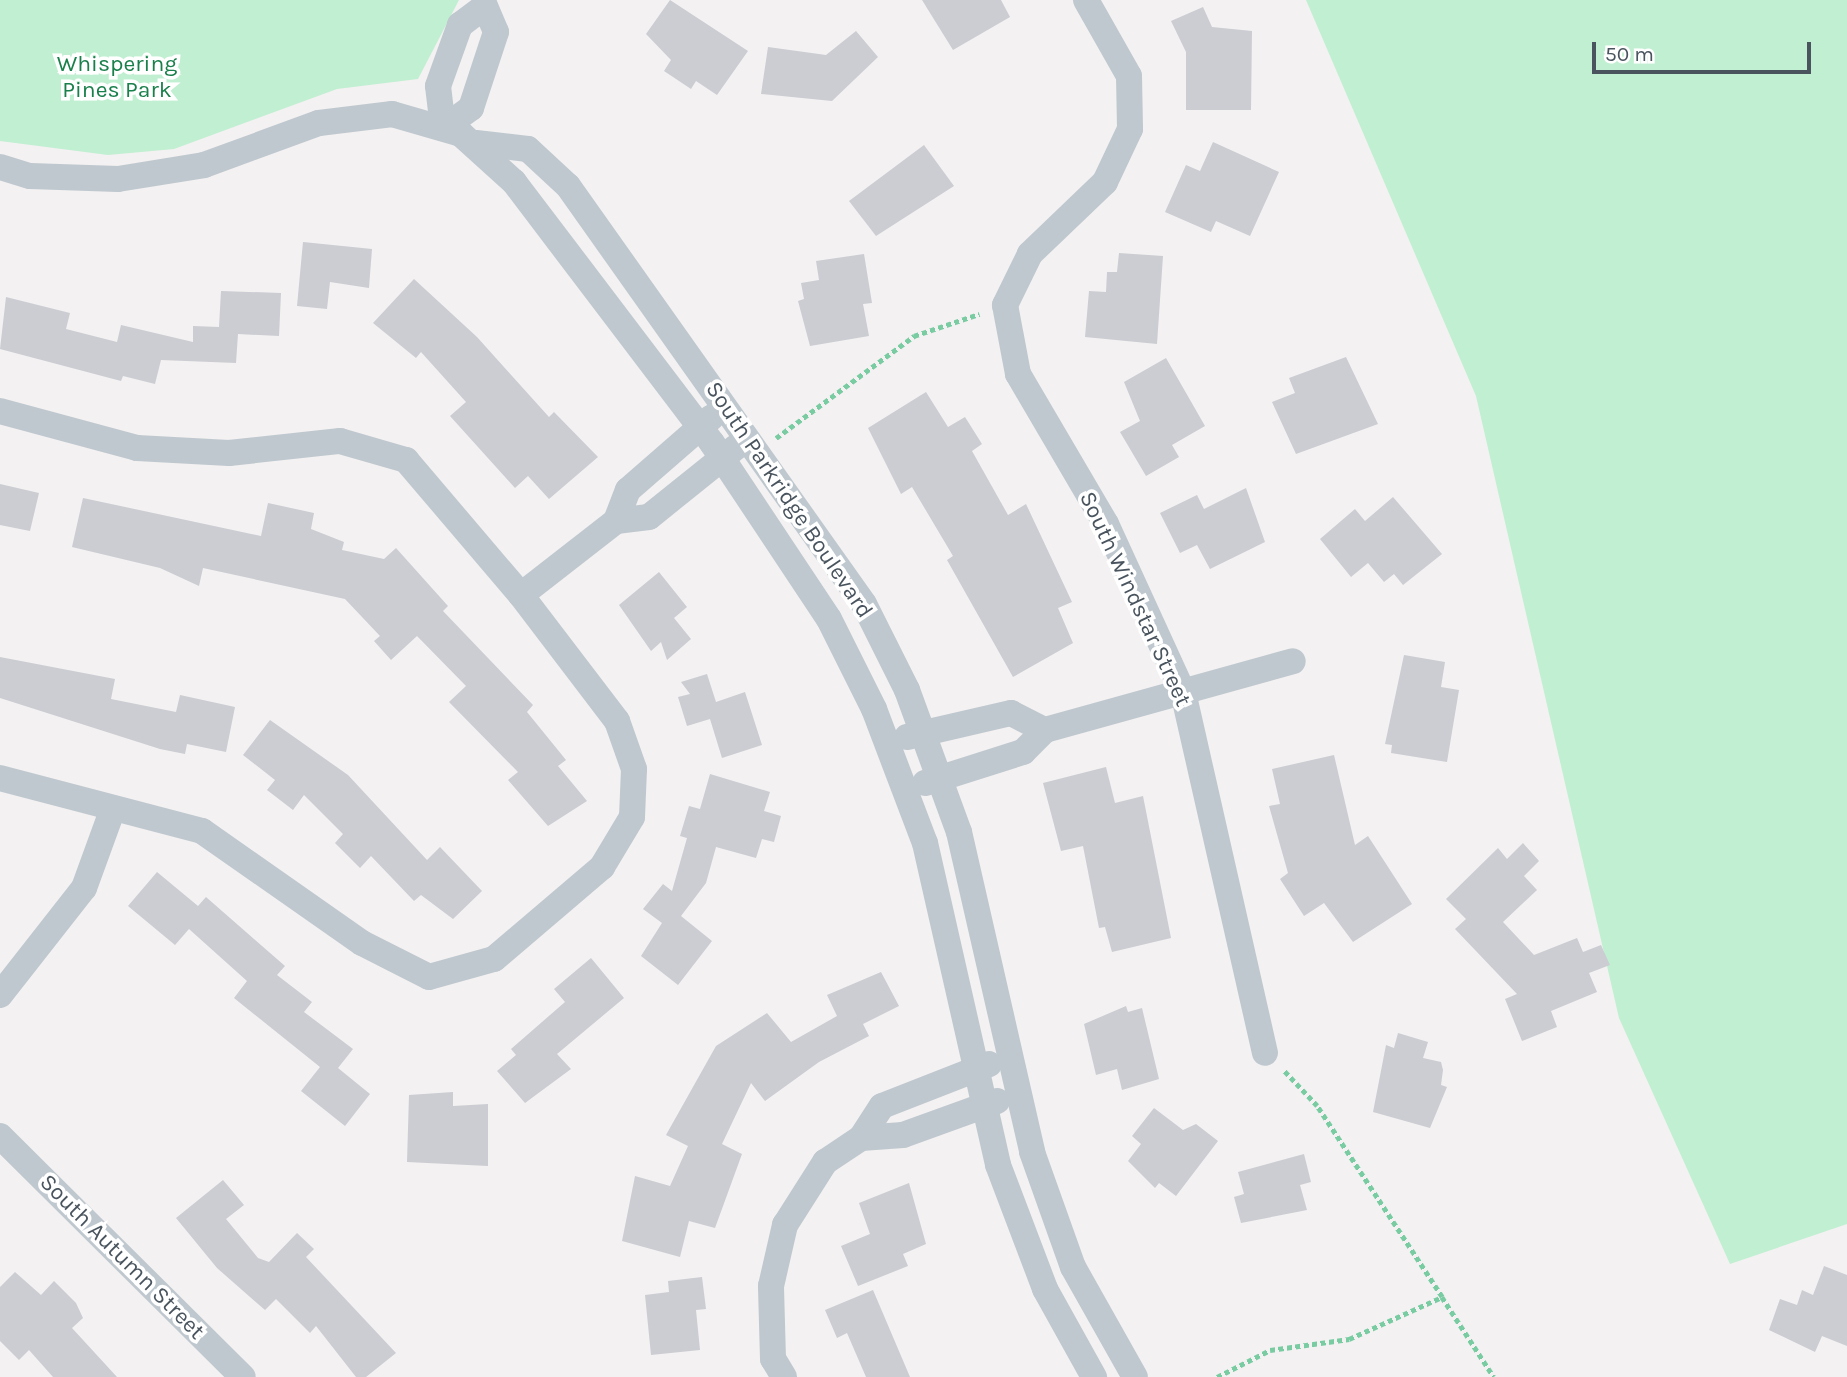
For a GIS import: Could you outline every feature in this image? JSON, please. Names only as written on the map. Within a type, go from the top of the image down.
[{"type":"street","points":[[1005,305],[1030,254],[1105,182],[1130,129],[1129,76],[1086,0]]},
{"type":"street","points":[[486,3],[496,32],[471,108],[443,128],[438,86],[460,24],[486,3]]},
{"type":"street","name":"South Parkridge Boulevard","points":[[0,167],[30,176],[118,179],[204,165],[319,123],[392,114],[443,128],[476,143],[528,149],[568,186],[727,405],[864,604],[923,733],[940,779],[980,915],[1017,1098],[1073,1267],[1135,1377]]},
{"type":"street","name":"South Parkridge Boulevard","points":[[476,143],[540,212],[722,458],[828,619],[888,741],[907,788],[942,909],[982,1104],[1045,1289],[1094,1377]]},
{"type":"street","name":"South Windstar Street","points":[[1005,305],[1018,374],[1106,524],[1183,692],[1265,1053]]},
{"type":"street","points":[[616,522],[628,490],[727,405]]},
{"type":"street","points":[[0,411],[137,448],[229,453],[340,441],[406,460],[521,596],[617,722],[634,769],[632,817],[602,867],[494,959],[429,977],[362,943],[202,831],[112,811],[0,778]]},
{"type":"street","points":[[521,596],[616,522],[649,517],[722,458],[754,444]]},
{"type":"street","points":[[907,788],[1023,752],[1045,730],[1293,662]]},
{"type":"street","points":[[888,741],[1011,713],[1045,730]]},
{"type":"street","points":[[0,995],[84,888],[112,811]]},
{"type":"street","points":[[784,1377],[773,1359],[771,1286],[785,1225],[825,1162],[861,1138],[882,1106],[973,1066],[1008,1063]]},
{"type":"street","points":[[861,1138],[903,1135],[982,1104],[1017,1098]]},
{"type":"street","name":"South Autumn Street","points":[[0,1136],[243,1377]]},
{"type":"path","points":[[754,444],[914,336],[1005,305]]},
{"type":"path","points":[[1265,1053],[1317,1105],[1494,1377]]},
{"type":"path","points":[[1217,1377],[1270,1350],[1349,1339],[1442,1297]]},
{"type":"green space","name":"Whispering Pines Park","points":[[0,0],[459,0],[418,79],[337,89],[174,149],[108,155],[0,141]]},
{"type":"green space","points":[[1306,0],[1847,0],[1847,1224],[1730,1264],[1619,1018],[1476,396]]},
{"type":"building","points":[[670,0],[748,51],[717,95],[696,81],[691,89],[664,71],[671,60],[646,34]]},
{"type":"building","points":[[922,0],[1001,0],[1010,17],[953,50]]},
{"type":"building","points":[[1203,7],[1212,27],[1252,31],[1251,110],[1186,110],[1186,52],[1171,21]]},
{"type":"building","points":[[856,31],[878,57],[832,101],[761,94],[768,47],[826,55]]},
{"type":"building","points":[[1213,142],[1279,172],[1250,236],[1216,221],[1211,232],[1165,212],[1186,165],[1200,171]]},
{"type":"building","points":[[924,145],[954,186],[876,236],[849,201]]},
{"type":"building","points":[[303,242],[372,249],[369,288],[330,282],[327,309],[297,306]]},
{"type":"building","points":[[1119,253],[1163,256],[1157,344],[1085,337],[1089,291],[1106,292],[1107,272],[1117,272]]},
{"type":"building","points":[[864,254],[872,303],[863,304],[869,336],[810,346],[798,301],[804,299],[801,283],[819,280],[816,261]]},
{"type":"building","points":[[414,279],[477,337],[549,417],[554,412],[598,457],[549,499],[528,476],[515,488],[450,416],[466,402],[421,352],[416,358],[373,323]]},
{"type":"building","points":[[221,291],[281,293],[279,336],[238,334],[236,363],[161,360],[155,384],[123,376],[121,381],[0,349],[6,297],[70,313],[66,329],[117,342],[121,325],[193,342],[193,326],[219,327]]},
{"type":"building","points":[[1346,357],[1378,424],[1296,454],[1272,402],[1295,393],[1289,378]]},
{"type":"building","points":[[1166,358],[1205,426],[1172,445],[1179,457],[1146,476],[1120,432],[1140,421],[1124,382]]},
{"type":"building","points":[[926,392],[948,427],[965,417],[982,444],[972,451],[1008,515],[1026,504],[1072,602],[1058,608],[1073,643],[1013,677],[947,560],[953,556],[912,487],[901,494],[868,428]]},
{"type":"building","points":[[0,484],[39,493],[30,531],[0,525]]},
{"type":"building","points":[[1246,488],[1265,542],[1210,569],[1197,545],[1180,553],[1160,513],[1197,495],[1204,509]]},
{"type":"building","points":[[1393,497],[1442,554],[1403,585],[1394,574],[1384,582],[1368,563],[1351,577],[1320,539],[1355,509],[1365,521]]},
{"type":"building","points":[[83,498],[261,536],[268,503],[314,513],[311,529],[344,542],[342,550],[384,559],[396,548],[448,606],[443,611],[533,705],[527,712],[566,760],[558,766],[587,801],[548,826],[508,780],[518,772],[449,702],[466,686],[417,636],[391,660],[374,641],[380,636],[345,599],[203,568],[199,586],[160,568],[72,547]]},
{"type":"building","points":[[659,572],[687,607],[674,618],[691,639],[667,660],[661,642],[651,651],[619,605]]},
{"type":"building","points":[[1404,655],[1445,662],[1441,687],[1459,690],[1447,762],[1391,753],[1392,745],[1385,744]]},
{"type":"building","points":[[0,657],[115,679],[111,699],[176,712],[180,695],[235,707],[226,752],[187,744],[185,754],[160,749],[0,698]]},
{"type":"building","points":[[707,674],[716,702],[745,692],[762,745],[722,758],[710,719],[687,726],[678,697],[690,694],[681,682]]},
{"type":"building","points":[[270,720],[348,775],[427,860],[440,847],[482,891],[453,919],[421,895],[414,901],[371,856],[360,868],[335,843],[343,834],[304,795],[293,810],[267,790],[275,780],[243,755]]},
{"type":"building","points":[[1334,755],[1355,845],[1368,836],[1412,904],[1353,942],[1324,903],[1304,916],[1280,879],[1288,873],[1269,806],[1280,804],[1272,769]]},
{"type":"building","points":[[1106,767],[1115,803],[1143,796],[1171,938],[1112,952],[1105,927],[1099,928],[1083,846],[1061,851],[1043,783]]},
{"type":"building","points":[[710,774],[770,792],[764,811],[781,816],[774,842],[762,839],[756,858],[716,847],[706,883],[681,916],[712,941],[678,985],[641,956],[662,923],[643,909],[663,884],[672,891],[687,838],[680,836],[689,806],[700,809]]},
{"type":"building","points":[[1523,843],[1539,861],[1524,876],[1537,890],[1503,922],[1534,955],[1577,938],[1583,952],[1601,945],[1610,965],[1589,973],[1597,992],[1551,1011],[1557,1027],[1522,1041],[1505,999],[1517,994],[1455,929],[1466,919],[1446,899],[1498,848],[1507,859]]},
{"type":"building","points":[[157,872],[198,906],[206,897],[285,966],[277,975],[312,1002],[304,1012],[353,1049],[338,1068],[370,1094],[345,1126],[301,1091],[320,1067],[234,998],[247,981],[189,929],[175,945],[128,906]]},
{"type":"building","points":[[591,958],[624,998],[557,1054],[571,1069],[525,1103],[497,1071],[516,1055],[511,1049],[565,1002],[554,989]]},
{"type":"building","points":[[881,972],[899,1006],[863,1024],[869,1036],[819,1062],[765,1101],[751,1083],[722,1144],[742,1154],[715,1228],[689,1221],[680,1257],[622,1241],[635,1176],[670,1186],[688,1146],[666,1135],[716,1046],[767,1013],[791,1042],[837,1016],[827,995]]},
{"type":"building","points":[[1126,1006],[1128,1012],[1142,1008],[1159,1079],[1122,1090],[1117,1069],[1096,1075],[1084,1024]]},
{"type":"building","points":[[1398,1033],[1428,1042],[1423,1058],[1441,1062],[1441,1085],[1447,1087],[1430,1128],[1373,1112],[1386,1045],[1394,1048]]},
{"type":"building","points":[[453,1092],[453,1106],[488,1104],[488,1166],[407,1162],[409,1095]]},
{"type":"building","points":[[1154,1108],[1183,1130],[1196,1124],[1218,1141],[1176,1196],[1159,1183],[1155,1188],[1128,1161],[1141,1144],[1132,1136]]},
{"type":"building","points":[[1304,1154],[1311,1182],[1300,1185],[1307,1210],[1241,1223],[1234,1197],[1244,1194],[1238,1172]]},
{"type":"building","points":[[223,1180],[244,1205],[226,1219],[258,1258],[269,1262],[297,1233],[314,1249],[306,1257],[396,1353],[366,1377],[356,1377],[316,1326],[310,1333],[276,1299],[265,1310],[217,1268],[176,1218]]},
{"type":"building","points":[[909,1183],[926,1244],[903,1254],[908,1266],[858,1286],[841,1246],[870,1234],[859,1203]]},
{"type":"building","points":[[1824,1266],[1847,1275],[1847,1346],[1822,1336],[1815,1352],[1769,1330],[1780,1299],[1797,1305],[1802,1290],[1813,1295]]},
{"type":"building","points":[[15,1272],[41,1295],[54,1281],[76,1303],[83,1318],[72,1328],[117,1377],[53,1377],[29,1350],[19,1360],[0,1341],[0,1287]]},
{"type":"building","points":[[702,1277],[706,1309],[696,1310],[700,1350],[651,1355],[645,1295],[669,1292],[668,1281]]},
{"type":"building","points":[[873,1290],[910,1377],[866,1377],[847,1333],[837,1338],[825,1310]]}]
